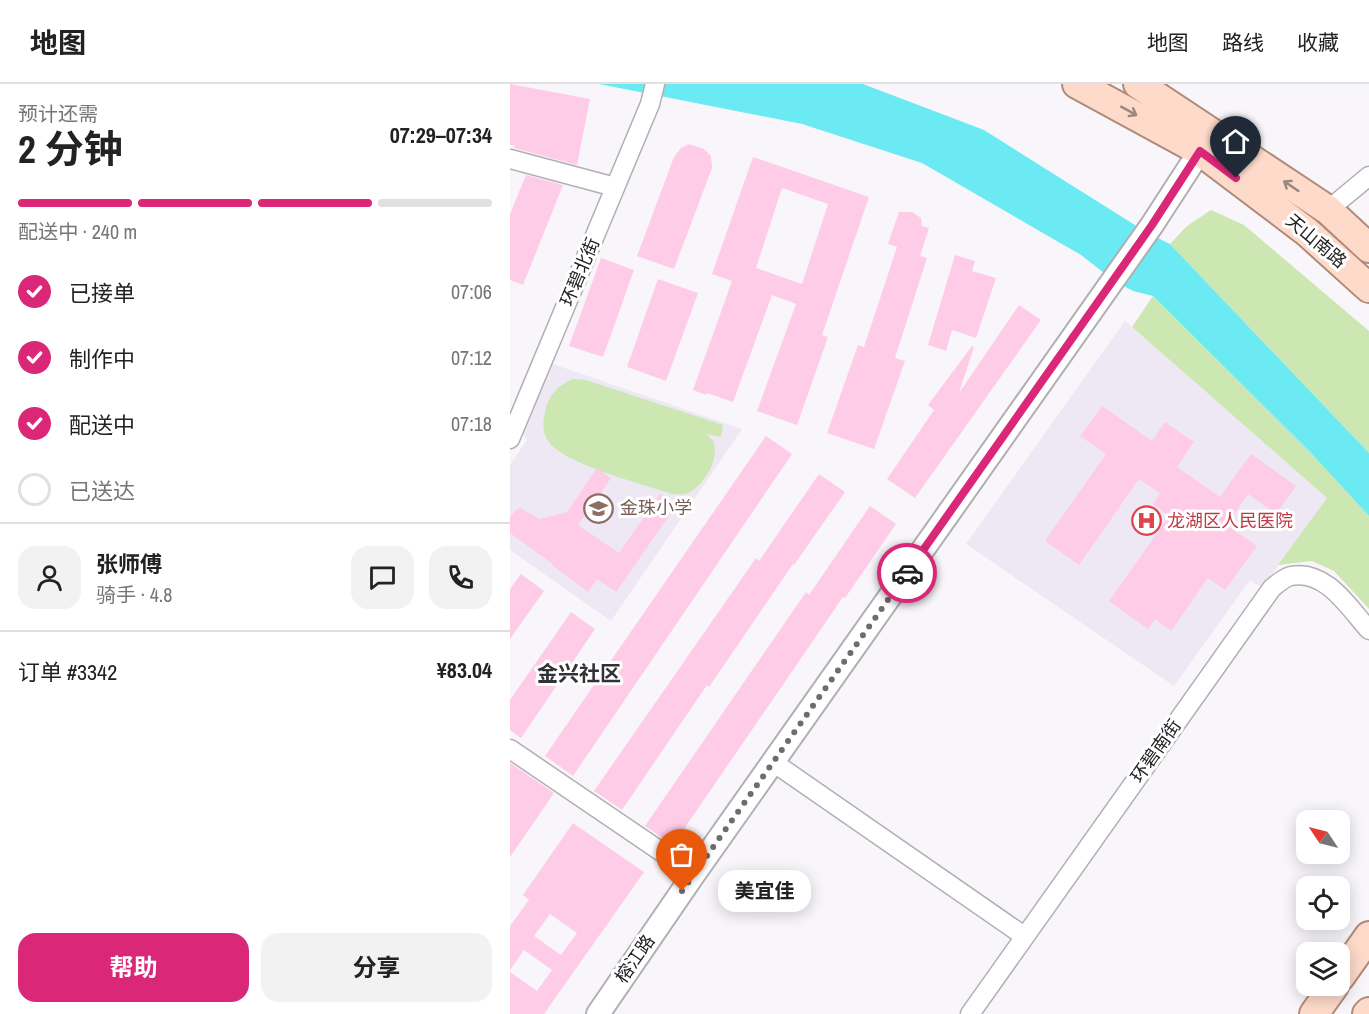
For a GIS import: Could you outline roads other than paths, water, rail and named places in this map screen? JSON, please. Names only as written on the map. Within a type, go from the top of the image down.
[{"type":"main road","name":"天山南路","points":[[1077,84],[1200,151],[1307,232],[1369,288]]},
{"type":"main road","name":"天山南路","points":[[1138,84],[1328,210],[1369,248]]},
{"type":"main road","points":[[1350,963],[1369,936]]},
{"type":"main road","points":[[1314,1014],[1327,996]]},
{"type":"street","name":"环碧北街","points":[[510,439],[650,104],[655,84]]},
{"type":"street","name":"榕江路","points":[[598,1014],[772,762],[1152,225],[1200,151]]},
{"type":"street","points":[[510,159],[615,187]]},
{"type":"street","points":[[1328,210],[1369,176]]},
{"type":"street","name":"环碧南街","points":[[970,1014],[1272,588],[1290,576],[1310,575],[1328,584],[1369,630]]},
{"type":"street","points":[[510,749],[694,874]]},
{"type":"street","points":[[772,762],[1024,936]]},
{"type":"water","points":[[599,84],[863,84],[984,130],[1146,232],[1170,244],[1369,453],[1369,516],[1311,453],[1153,296],[1133,291],[1113,280],[1081,255],[922,163],[802,124]]},
{"type":"place","name":"金珠小学","points":[[599,508]]},
{"type":"place","name":"龙湖区人民医院","points":[[1146,521]]},
{"type":"place","name":"美宜佳","points":[[682,891]]},
{"type":"district","name":"金兴社区","points":[[579,674]]}]
